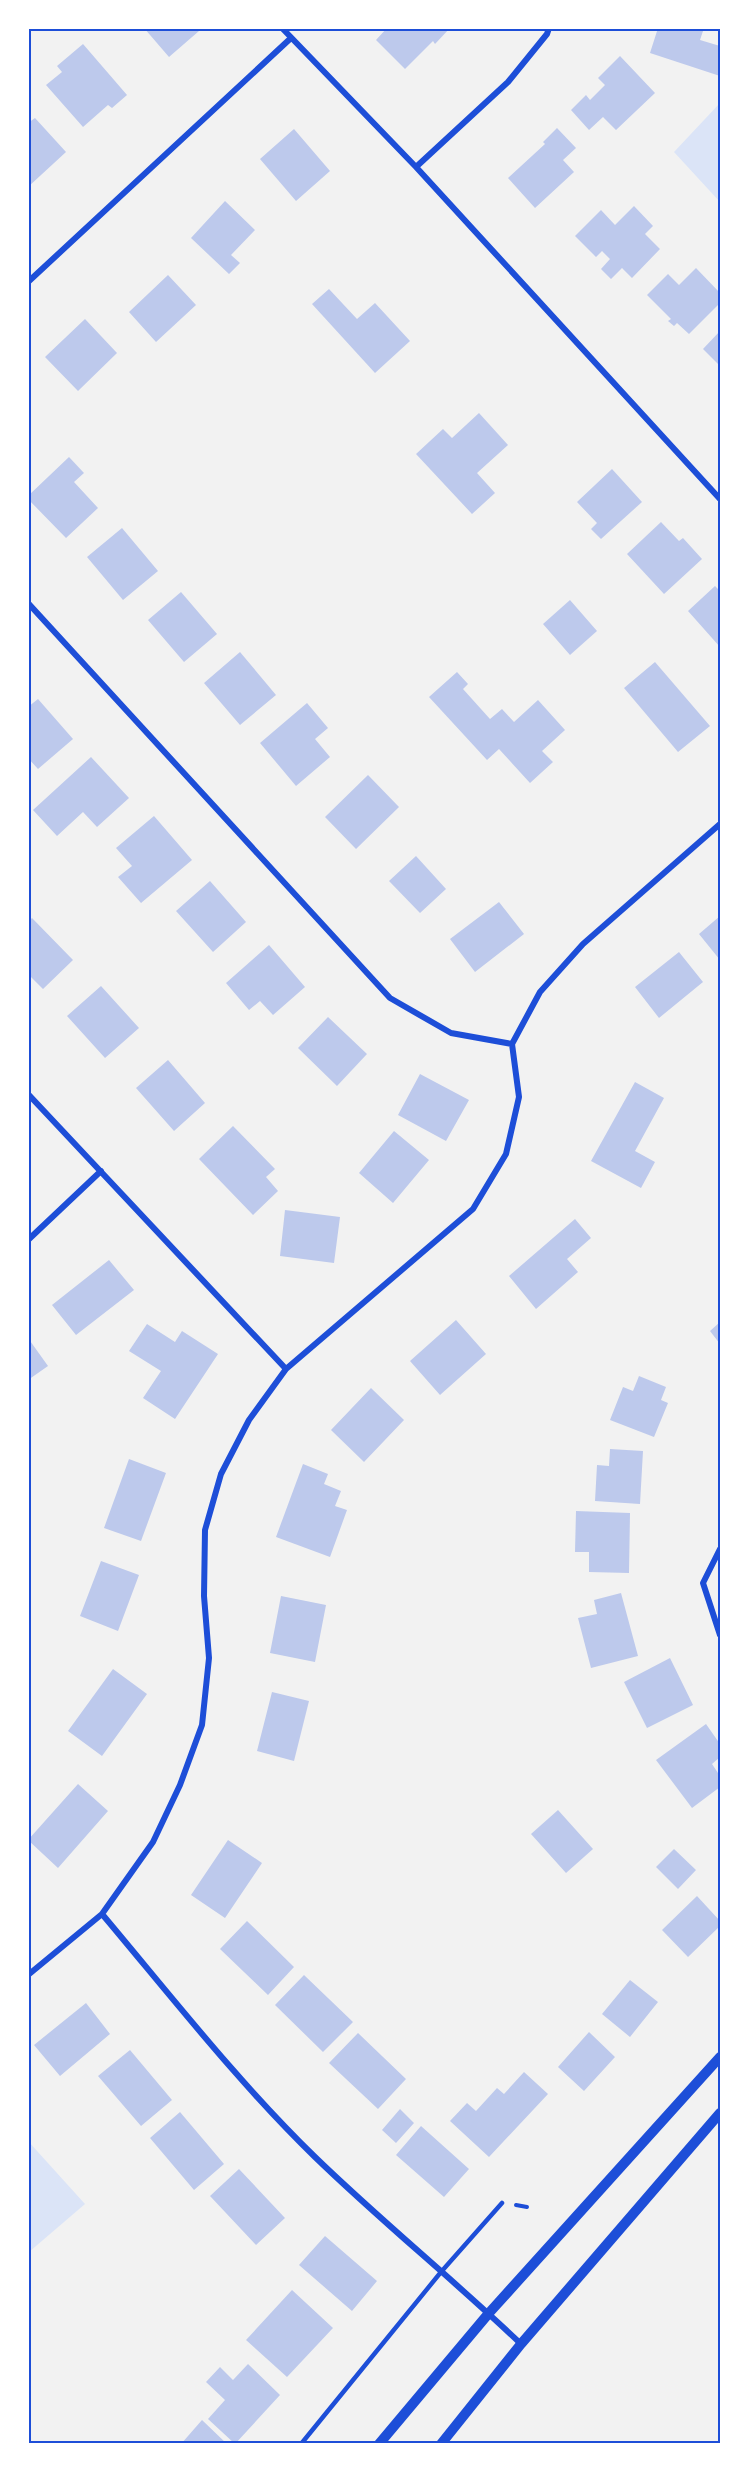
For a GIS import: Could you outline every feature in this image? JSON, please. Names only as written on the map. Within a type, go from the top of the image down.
[{"type":"street","points":[[282,28],[416,167],[720,499]]},
{"type":"street","points":[[416,167],[508,82],[547,34],[549,28]]},
{"type":"street","points":[[28,282],[291,38]]},
{"type":"street","points":[[28,603],[390,998],[452,1033],[512,1044]]},
{"type":"street","points":[[28,1975],[102,1914],[153,1842],[180,1785],[202,1725],[209,1658],[204,1596],[205,1530],[221,1474],[249,1420],[286,1369],[473,1209],[506,1154],[519,1097],[512,1044],[540,992],[583,944],[720,824]]},
{"type":"street","points":[[28,1094],[286,1369]]},
{"type":"street","points":[[28,1240],[101,1170]]},
{"type":"street","points":[[720,1549],[703,1583],[720,1635]]},
{"type":"street","points":[[102,1914],[263,2103],[314,2156],[521,2344]]},
{"type":"street","points":[[379,2444],[489,2313],[720,2057]]},
{"type":"street","points":[[441,2444],[521,2344],[720,2113]]},
{"type":"lane","points":[[301,2444],[441,2272],[502,2203]]},
{"type":"shaded area","points":[[720,103],[720,202],[674,152]]},
{"type":"shaded area","points":[[28,2141],[85,2204],[29,2252],[28,2252]]},
{"type":"building","points":[[144,28],[197,28],[199,31],[169,57]]},
{"type":"building","points":[[387,28],[450,28],[435,44],[433,41],[405,69],[376,40]]},
{"type":"building","points":[[658,28],[704,28],[700,40],[720,46],[720,76],[650,53]]},
{"type":"building","points":[[83,44],[127,95],[112,108],[108,105],[83,127],[46,85],[62,72],[57,66]]},
{"type":"building","points":[[620,56],[655,93],[616,130],[603,117],[589,130],[571,110],[586,95],[590,100],[605,85],[598,78]]},
{"type":"building","points":[[35,118],[66,152],[28,187],[28,123]]},
{"type":"building","points":[[557,128],[576,148],[563,160],[574,172],[535,208],[508,178],[545,144],[543,142]]},
{"type":"building","points":[[294,129],[330,171],[296,201],[260,159]]},
{"type":"building","points":[[225,201],[255,230],[231,255],[240,263],[229,274],[191,238]]},
{"type":"building","points":[[634,206],[653,226],[645,234],[660,249],[632,278],[622,268],[611,279],[601,269],[610,259],[602,251],[596,257],[575,236],[601,210],[615,225]]},
{"type":"building","points":[[696,268],[720,293],[720,303],[689,334],[677,323],[674,326],[668,321],[671,319],[647,295],[668,274],[679,285]]},
{"type":"building","points":[[168,275],[196,305],[156,342],[129,312]]},
{"type":"building","points":[[329,289],[357,319],[375,303],[410,341],[375,373],[312,304]]},
{"type":"building","points":[[85,319],[117,353],[78,391],[45,357]]},
{"type":"building","points":[[720,331],[720,366],[703,349]]},
{"type":"building","points":[[479,413],[508,445],[477,473],[495,493],[472,514],[416,454],[443,429],[452,438]]},
{"type":"building","points":[[69,457],[84,473],[74,482],[98,508],[66,538],[28,499],[28,496]]},
{"type":"building","points":[[612,469],[642,502],[601,539],[591,529],[597,523],[577,502]]},
{"type":"building","points":[[661,522],[679,541],[683,538],[702,559],[664,594],[627,554]]},
{"type":"building","points":[[122,528],[158,571],[123,600],[87,557]]},
{"type":"building","points":[[715,586],[720,591],[720,647],[688,611]]},
{"type":"building","points":[[181,592],[217,634],[184,662],[148,620]]},
{"type":"building","points":[[570,600],[597,631],[570,655],[543,624]]},
{"type":"building","points":[[240,652],[276,695],[240,725],[204,683]]},
{"type":"building","points":[[655,662],[710,726],[678,752],[624,688]]},
{"type":"building","points":[[457,672],[468,684],[463,689],[490,719],[502,709],[514,722],[538,700],[565,730],[542,751],[553,762],[530,783],[499,749],[487,760],[429,697]]},
{"type":"building","points":[[38,699],[73,739],[38,769],[28,758],[28,707]]},
{"type":"building","points":[[307,703],[328,728],[315,739],[330,757],[296,786],[260,743]]},
{"type":"building","points":[[91,757],[129,798],[97,827],[83,812],[57,836],[33,810]]},
{"type":"building","points":[[368,775],[399,807],[356,849],[325,817]]},
{"type":"building","points":[[154,816],[192,860],[141,903],[118,877],[132,866],[116,848]]},
{"type":"building","points":[[416,856],[446,889],[420,913],[389,881]]},
{"type":"building","points":[[210,881],[246,922],[213,952],[176,911]]},
{"type":"building","points":[[499,902],[524,934],[475,972],[450,939]]},
{"type":"building","points":[[720,916],[720,960],[699,934]]},
{"type":"building","points":[[32,918],[73,960],[43,989],[28,974],[28,922]]},
{"type":"building","points":[[269,945],[305,987],[273,1015],[260,1001],[249,1010],[226,983]]},
{"type":"building","points":[[679,952],[703,982],[659,1018],[635,987]]},
{"type":"building","points":[[101,986],[139,1028],[105,1058],[67,1016]]},
{"type":"building","points":[[328,1017],[367,1054],[337,1086],[298,1048]]},
{"type":"building","points":[[168,1060],[205,1103],[174,1131],[136,1088]]},
{"type":"building","points":[[420,1074],[469,1100],[446,1141],[398,1115]]},
{"type":"building","points":[[635,1082],[664,1098],[635,1151],[655,1162],[641,1188],[591,1161]]},
{"type":"building","points":[[233,1126],[275,1169],[266,1177],[278,1191],[253,1215],[199,1159]]},
{"type":"building","points":[[394,1131],[429,1160],[393,1203],[359,1173]]},
{"type":"building","points":[[285,1210],[340,1217],[334,1263],[280,1256]]},
{"type":"building","points":[[575,1219],[591,1238],[567,1259],[578,1272],[536,1309],[509,1276]]},
{"type":"building","points":[[109,1260],[134,1290],[76,1335],[52,1305]]},
{"type":"building","points":[[456,1320],[486,1354],[440,1395],[410,1361]]},
{"type":"building","points":[[720,1322],[720,1344],[710,1331]]},
{"type":"building","points":[[147,1324],[175,1342],[182,1331],[218,1354],[175,1419],[143,1398],[161,1371],[129,1351]]},
{"type":"building","points":[[28,1338],[48,1366],[28,1380]]},
{"type":"building","points":[[639,1376],[666,1387],[661,1400],[668,1403],[654,1437],[610,1420],[623,1387],[633,1391]]},
{"type":"building","points":[[371,1388],[404,1420],[364,1462],[331,1430]]},
{"type":"building","points":[[610,1449],[643,1451],[640,1504],[595,1501],[597,1465],[609,1466]]},
{"type":"building","points":[[129,1459],[166,1473],[141,1541],[104,1528]]},
{"type":"building","points":[[303,1464],[328,1474],[324,1484],[341,1491],[335,1506],[347,1510],[330,1557],[276,1537]]},
{"type":"building","points":[[576,1511],[630,1513],[629,1573],[589,1572],[589,1552],[575,1552]]},
{"type":"building","points":[[101,1561],[139,1575],[118,1631],[80,1616]]},
{"type":"building","points":[[621,1593],[638,1656],[591,1668],[578,1618],[597,1614],[594,1600]]},
{"type":"building","points":[[281,1596],[326,1605],[315,1662],[270,1653]]},
{"type":"building","points":[[670,1658],[693,1705],[647,1728],[624,1682]]},
{"type":"building","points":[[113,1669],[147,1694],[102,1756],[68,1731]]},
{"type":"building","points":[[272,1692],[309,1701],[294,1761],[257,1751]]},
{"type":"building","points":[[706,1724],[720,1744],[720,1757],[712,1764],[720,1776],[720,1787],[692,1808],[656,1760]]},
{"type":"building","points":[[78,1784],[108,1811],[58,1868],[28,1840]]},
{"type":"building","points":[[558,1810],[593,1849],[566,1873],[531,1834]]},
{"type":"building","points":[[228,1840],[262,1863],[225,1918],[191,1895]]},
{"type":"building","points":[[674,1849],[696,1870],[678,1889],[656,1867]]},
{"type":"building","points":[[697,1896],[720,1921],[720,1926],[688,1957],[662,1930]]},
{"type":"building","points":[[247,1921],[294,1967],[268,1995],[220,1949]]},
{"type":"building","points":[[304,1975],[353,2022],[323,2052],[275,2005]]},
{"type":"building","points":[[630,1980],[658,2002],[630,2037],[602,2014]]},
{"type":"building","points":[[86,2003],[110,2034],[60,2076],[34,2045]]},
{"type":"building","points":[[589,2032],[615,2057],[584,2091],[558,2067]]},
{"type":"building","points":[[358,2033],[406,2079],[378,2109],[329,2063]]},
{"type":"building","points":[[130,2050],[172,2100],[141,2126],[98,2076]]},
{"type":"building","points":[[524,2072],[548,2094],[489,2157],[450,2121],[467,2103],[476,2111],[497,2088],[504,2094]]},
{"type":"building","points":[[400,2109],[414,2123],[396,2143],[382,2130]]},
{"type":"building","points":[[180,2112],[224,2164],[194,2190],[150,2138]]},
{"type":"building","points":[[421,2126],[469,2169],[444,2197],[396,2155]]},
{"type":"building","points":[[239,2169],[285,2218],[256,2245],[210,2196]]},
{"type":"building","points":[[325,2236],[377,2281],[352,2311],[299,2265]]},
{"type":"building","points":[[292,2290],[333,2328],[287,2377],[246,2340]]},
{"type":"building","points":[[248,2364],[280,2395],[235,2444],[208,2419],[225,2400],[206,2382],[220,2367],[233,2380]]},
{"type":"building","points":[[202,2420],[227,2444],[181,2444]]}]
